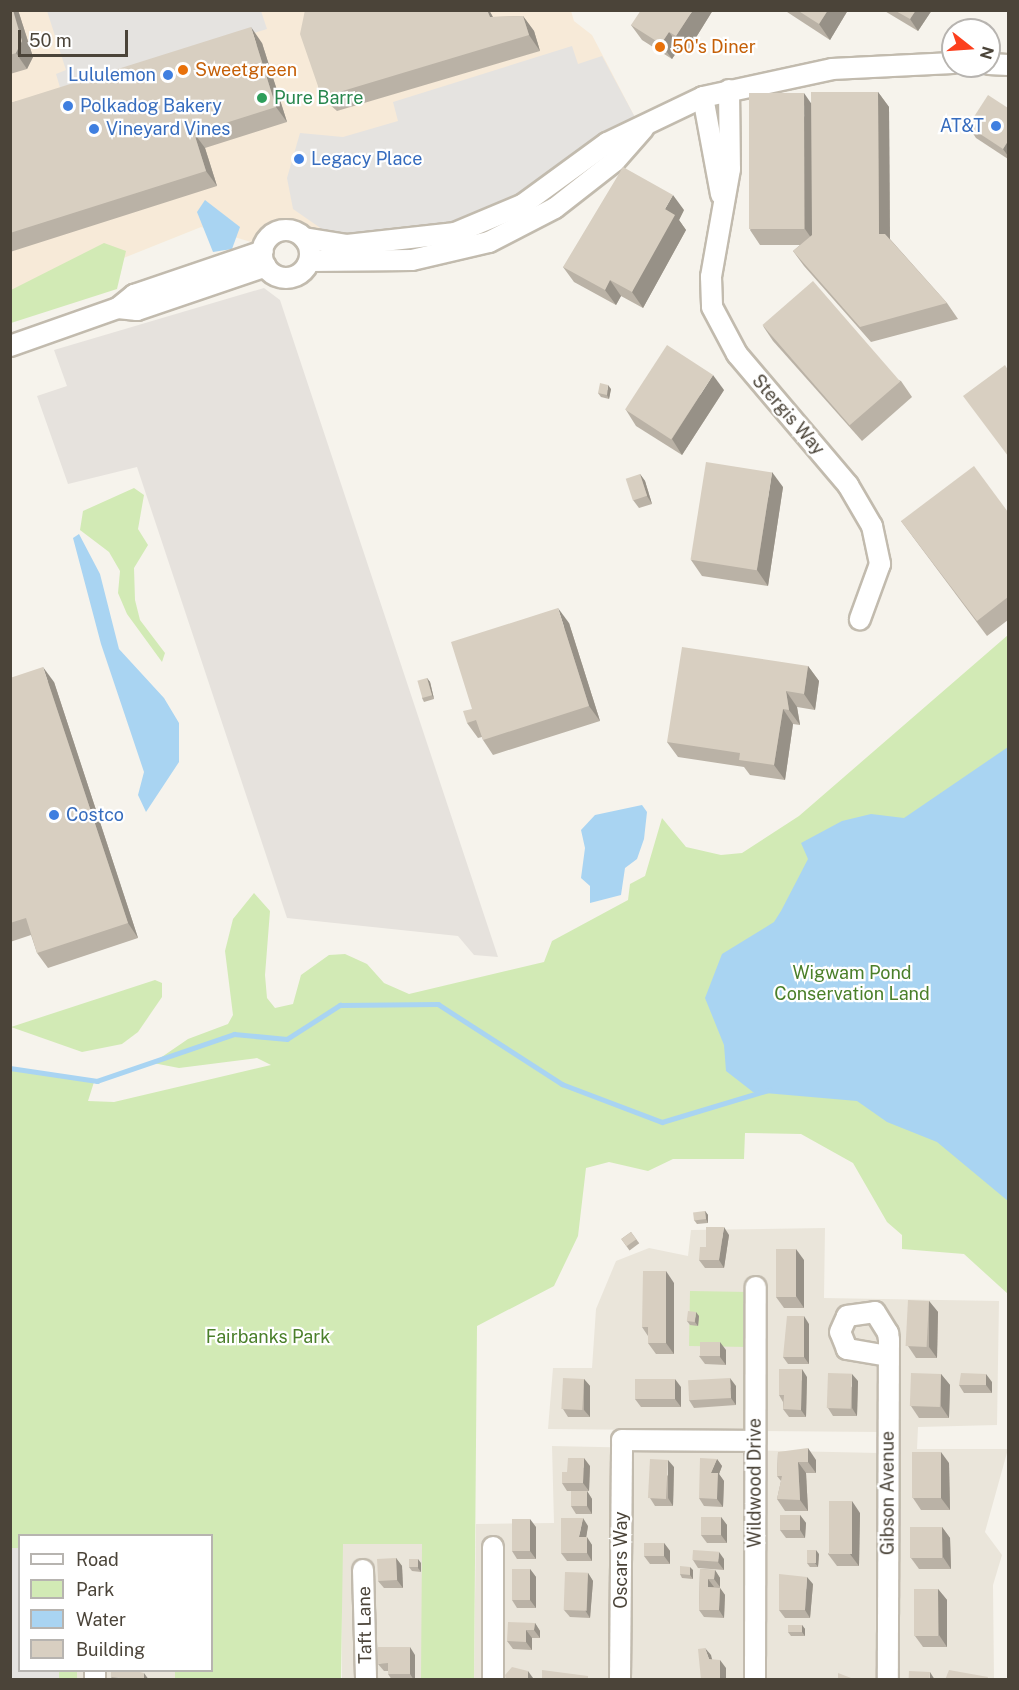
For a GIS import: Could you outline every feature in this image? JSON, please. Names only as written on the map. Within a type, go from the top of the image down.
[{"type":"street","points":[[10,346],[118,308],[134,295],[264,259],[277,232],[291,231],[304,238],[370,244],[455,232],[522,205],[607,143],[643,129],[703,97],[832,69],[941,64]]},
{"type":"street","name":"Stergis Way","points":[[729,90],[730,169],[711,277],[712,307],[737,354],[848,484],[872,526],[880,564],[860,620]]},
{"type":"street","name":"Stergis Way","points":[[703,97],[723,202]]},
{"type":"street","points":[[264,259],[277,276],[291,278],[310,261],[412,260],[489,242],[563,202],[615,161],[643,129]]},
{"type":"street","points":[[304,238],[310,261]]},
{"type":"street","name":"Wildwood Drive","points":[[755,1680],[756,1287]]},
{"type":"street","name":"Gibson Avenue","points":[[888,1356],[854,1353],[841,1340],[847,1316],[859,1310],[875,1312],[887,1327],[888,1356],[888,1680]]},
{"type":"street","name":"Oscars Way","points":[[620,1680],[622,1440],[754,1441]]},
{"type":"street","points":[[493,1547],[493,1680]]},
{"type":"street","name":"Taft Lane","points":[[363,1570],[366,1680]]},
{"type":"shaded area","name":"Legacy Place","points":[[11,11],[571,11],[574,21],[592,35],[638,123],[522,205],[299,234],[286,230],[264,246],[201,227],[11,303]]},
{"type":"shaded area","points":[[47,11],[261,11],[267,29],[62,94],[56,74],[66,70]]},
{"type":"shaded area","points":[[572,46],[578,64],[602,56],[638,123],[566,175],[455,233],[332,236],[293,209],[287,178],[300,133],[343,137],[398,121],[393,102]]},
{"type":"shaded area","points":[[264,288],[280,300],[498,957],[474,955],[458,936],[287,918],[137,467],[68,484],[37,396],[67,386],[54,350]]},
{"type":"shaded area","points":[[825,1228],[824,1298],[999,1301],[997,1425],[918,1427],[917,1449],[1008,1449],[985,1532],[1002,1555],[993,1585],[994,1679],[474,1680],[476,1524],[554,1523],[552,1446],[879,1453],[880,1432],[548,1429],[553,1368],[592,1368],[596,1309],[616,1261],[649,1248],[688,1256],[691,1230]]},
{"type":"shaded area","points":[[342,1544],[422,1544],[422,1680],[342,1680]]},
{"type":"shaded area","points":[[10,1548],[18,1548],[18,1672],[59,1672],[59,1679],[11,1679]]},
{"type":"shaded area","points":[[77,1672],[175,1672],[175,1679],[77,1679]]},
{"type":"green space","points":[[104,243],[126,251],[117,289],[11,323],[11,290]]},
{"type":"green space","points":[[134,488],[144,495],[138,529],[148,545],[134,568],[135,600],[140,620],[165,653],[162,662],[127,614],[118,593],[120,571],[109,552],[80,530],[83,511]]},
{"type":"green space","points":[[1008,635],[1008,1294],[964,1254],[902,1249],[902,1235],[887,1222],[853,1163],[801,1134],[745,1133],[744,1159],[673,1159],[648,1171],[609,1162],[586,1168],[578,1236],[554,1286],[477,1326],[474,1679],[421,1679],[422,1544],[343,1544],[341,1679],[175,1679],[175,1672],[213,1672],[213,1534],[18,1534],[18,1672],[77,1672],[77,1679],[11,1679],[10,1069],[85,1078],[94,1082],[88,1101],[114,1102],[271,1065],[257,1058],[179,1068],[153,1063],[188,1039],[228,1024],[233,1015],[225,951],[233,919],[254,893],[270,911],[265,975],[267,998],[275,1008],[293,1004],[301,975],[329,955],[345,954],[367,964],[384,983],[409,994],[544,962],[552,941],[628,900],[630,884],[645,876],[662,818],[686,847],[721,855],[742,853],[799,816]]},
{"type":"green space","points":[[155,980],[162,983],[162,997],[138,1032],[122,1044],[82,1052],[11,1027]]},
{"type":"green space","points":[[690,1291],[749,1292],[748,1347],[689,1346]]},
{"type":"water","points":[[205,200],[240,227],[232,249],[213,252],[197,212]]},
{"type":"water","points":[[79,534],[100,574],[119,649],[164,698],[179,723],[179,762],[146,812],[138,795],[144,772],[101,644],[73,538]]},
{"type":"water","points":[[1008,747],[1008,1201],[937,1142],[887,1122],[857,1101],[753,1092],[726,1071],[724,1045],[705,998],[722,954],[774,922],[781,911],[808,859],[801,843],[842,821],[871,814],[904,818]]},
{"type":"water","points":[[642,805],[647,812],[644,839],[637,859],[625,868],[621,895],[590,903],[590,886],[581,878],[585,848],[581,830],[595,815]]},
{"type":"building","points":[[10,10],[13,10],[22,41],[16,53],[10,55]]},
{"type":"building","points":[[305,10],[487,10],[490,17],[523,16],[529,35],[326,96],[319,89],[300,34]]},
{"type":"building","points":[[641,10],[693,10],[676,36],[669,32],[661,44],[631,25]]},
{"type":"building","points":[[797,10],[828,10],[819,24]]},
{"type":"building","points":[[894,10],[916,10],[910,19]]},
{"type":"building","points":[[251,27],[276,107],[194,133],[206,171],[10,233],[10,103]]},
{"type":"building","points":[[811,92],[878,92],[879,234],[885,234],[947,303],[860,327],[793,251],[812,235]]},
{"type":"building","points":[[749,93],[804,93],[804,229],[749,229]]},
{"type":"building","points":[[988,95],[1008,108],[1008,141],[1003,149],[968,126]]},
{"type":"building","points":[[623,167],[673,195],[665,209],[675,215],[632,292],[610,280],[605,290],[563,267]]},
{"type":"building","points":[[813,281],[900,381],[850,425],[762,325]]},
{"type":"building","points":[[667,345],[713,375],[671,440],[625,410]]},
{"type":"building","points":[[1005,365],[1008,370],[1008,456],[963,396]]},
{"type":"building","points":[[600,383],[608,385],[607,395],[598,393]]},
{"type":"building","points":[[706,462],[772,472],[757,570],[691,560]]},
{"type":"building","points":[[974,466],[1008,512],[1008,597],[977,621],[901,521]]},
{"type":"building","points":[[640,474],[647,496],[633,501],[626,479]]},
{"type":"building","points":[[558,608],[589,706],[483,740],[476,720],[467,723],[463,711],[472,709],[451,642]]},
{"type":"building","points":[[682,647],[808,666],[804,694],[786,691],[789,710],[783,709],[774,765],[739,760],[740,753],[667,742]]},
{"type":"building","name":"Costco","points":[[43,667],[128,923],[37,953],[26,918],[10,923],[10,678]]},
{"type":"building","points":[[427,678],[432,695],[422,698],[417,681]]},
{"type":"building","points":[[705,1211],[706,1219],[694,1220],[693,1212]]},
{"type":"building","points":[[706,1227],[724,1227],[719,1260],[699,1260],[700,1247],[706,1247]]},
{"type":"building","points":[[631,1232],[636,1239],[627,1246],[621,1239]]},
{"type":"building","points":[[776,1249],[796,1249],[796,1297],[776,1297]]},
{"type":"building","points":[[643,1271],[666,1271],[666,1343],[648,1343],[648,1327],[642,1327]]},
{"type":"building","points":[[908,1300],[929,1301],[927,1347],[906,1346]]},
{"type":"building","points":[[688,1311],[696,1312],[695,1322],[687,1321]]},
{"type":"building","points":[[787,1316],[804,1316],[804,1357],[783,1357]]},
{"type":"building","points":[[700,1342],[720,1342],[720,1356],[700,1356]]},
{"type":"building","points":[[779,1369],[802,1369],[801,1410],[783,1409],[784,1395],[779,1395]]},
{"type":"building","points":[[828,1373],[852,1374],[851,1409],[827,1408]]},
{"type":"building","points":[[911,1373],[941,1374],[940,1407],[910,1406]]},
{"type":"building","points":[[961,1373],[986,1374],[986,1385],[959,1385]]},
{"type":"building","points":[[563,1378],[584,1379],[582,1410],[561,1409]]},
{"type":"building","points":[[730,1378],[731,1398],[689,1400],[688,1380]]},
{"type":"building","points":[[635,1379],[675,1379],[675,1399],[635,1399]]},
{"type":"building","points":[[808,1448],[808,1462],[798,1462],[800,1500],[777,1499],[782,1476],[777,1476],[778,1452]]},
{"type":"building","points":[[912,1452],[941,1452],[941,1498],[912,1498]]},
{"type":"building","points":[[568,1458],[584,1458],[583,1483],[562,1483],[562,1472],[567,1472]]},
{"type":"building","points":[[700,1458],[717,1459],[711,1473],[718,1473],[717,1499],[699,1498]]},
{"type":"building","points":[[650,1459],[668,1460],[666,1499],[648,1498]]},
{"type":"building","points":[[571,1491],[587,1491],[587,1506],[571,1506]]},
{"type":"building","points":[[829,1501],[852,1501],[852,1554],[829,1554]]},
{"type":"building","points":[[780,1515],[800,1515],[800,1530],[780,1530]]},
{"type":"building","points":[[701,1517],[721,1517],[721,1535],[701,1535]]},
{"type":"building","points":[[561,1518],[583,1518],[579,1537],[587,1537],[587,1553],[561,1553]]},
{"type":"building","points":[[512,1519],[530,1519],[530,1551],[512,1551]]},
{"type":"building","points":[[910,1527],[942,1527],[942,1558],[910,1558]]},
{"type":"building","points":[[644,1543],[664,1543],[664,1556],[644,1556]]},
{"type":"building","points":[[693,1550],[719,1552],[718,1562],[692,1560]]},
{"type":"building","points":[[807,1550],[816,1550],[816,1563],[807,1563]]},
{"type":"building","points":[[396,1558],[397,1580],[378,1581],[377,1559]]},
{"type":"building","points":[[409,1559],[418,1559],[418,1567],[409,1567]]},
{"type":"building","points":[[680,1566],[690,1567],[690,1575],[680,1574]]},
{"type":"building","points":[[512,1569],[530,1569],[530,1600],[512,1600]]},
{"type":"building","points":[[700,1569],[715,1570],[714,1579],[708,1579],[708,1587],[720,1588],[719,1610],[699,1610]]},
{"type":"building","points":[[565,1572],[588,1573],[587,1611],[564,1610]]},
{"type":"building","points":[[779,1574],[807,1577],[805,1610],[779,1610]]},
{"type":"building","points":[[914,1589],[938,1589],[938,1636],[914,1636]]},
{"type":"building","points":[[508,1622],[535,1623],[534,1630],[526,1630],[526,1642],[507,1641]]},
{"type":"building","points":[[788,1625],[802,1625],[802,1632],[788,1632]]},
{"type":"building","points":[[378,1647],[410,1647],[410,1674],[388,1674],[388,1663],[378,1664]]},
{"type":"building","points":[[705,1648],[709,1659],[720,1660],[720,1680],[701,1680],[698,1649]]},
{"type":"building","points":[[512,1667],[528,1671],[528,1680],[506,1680],[505,1675]]},
{"type":"building","points":[[542,1670],[588,1676],[588,1680],[542,1680]]},
{"type":"building","points":[[949,1670],[988,1677],[987,1680],[945,1680]]},
{"type":"building","points":[[909,1671],[930,1672],[930,1680],[909,1680]]},
{"type":"building","points":[[111,1672],[144,1673],[144,1680],[119,1680],[119,1677],[111,1677]]},
{"type":"building","points":[[838,1673],[851,1680],[829,1680],[838,1679]]},
{"type":"waterway","points":[[10,1068],[97,1081],[234,1034],[287,1039],[340,1005],[438,1004],[562,1084],[662,1122],[769,1090]]},
{"type":"place","name":"50's Diner","points":[[660,47]]},
{"type":"place","name":"Sweetgreen","points":[[183,70]]},
{"type":"place","name":"Lululemon","points":[[168,75]]},
{"type":"place","name":"Pure Barre","points":[[262,98]]},
{"type":"place","name":"Polkadog Bakery","points":[[68,106]]},
{"type":"place","name":"AT&T","points":[[996,126]]},
{"type":"place","name":"Vineyard Vines","points":[[94,129]]},
{"type":"place","name":"Legacy Place","points":[[299,159]]},
{"type":"place","name":"Costco","points":[[54,815]]},
{"type":"park label","name":"Wigwam Pond Conservation Land","points":[[852,984]]},
{"type":"park label","name":"Fairbanks Park","points":[[268,1337]]}]
